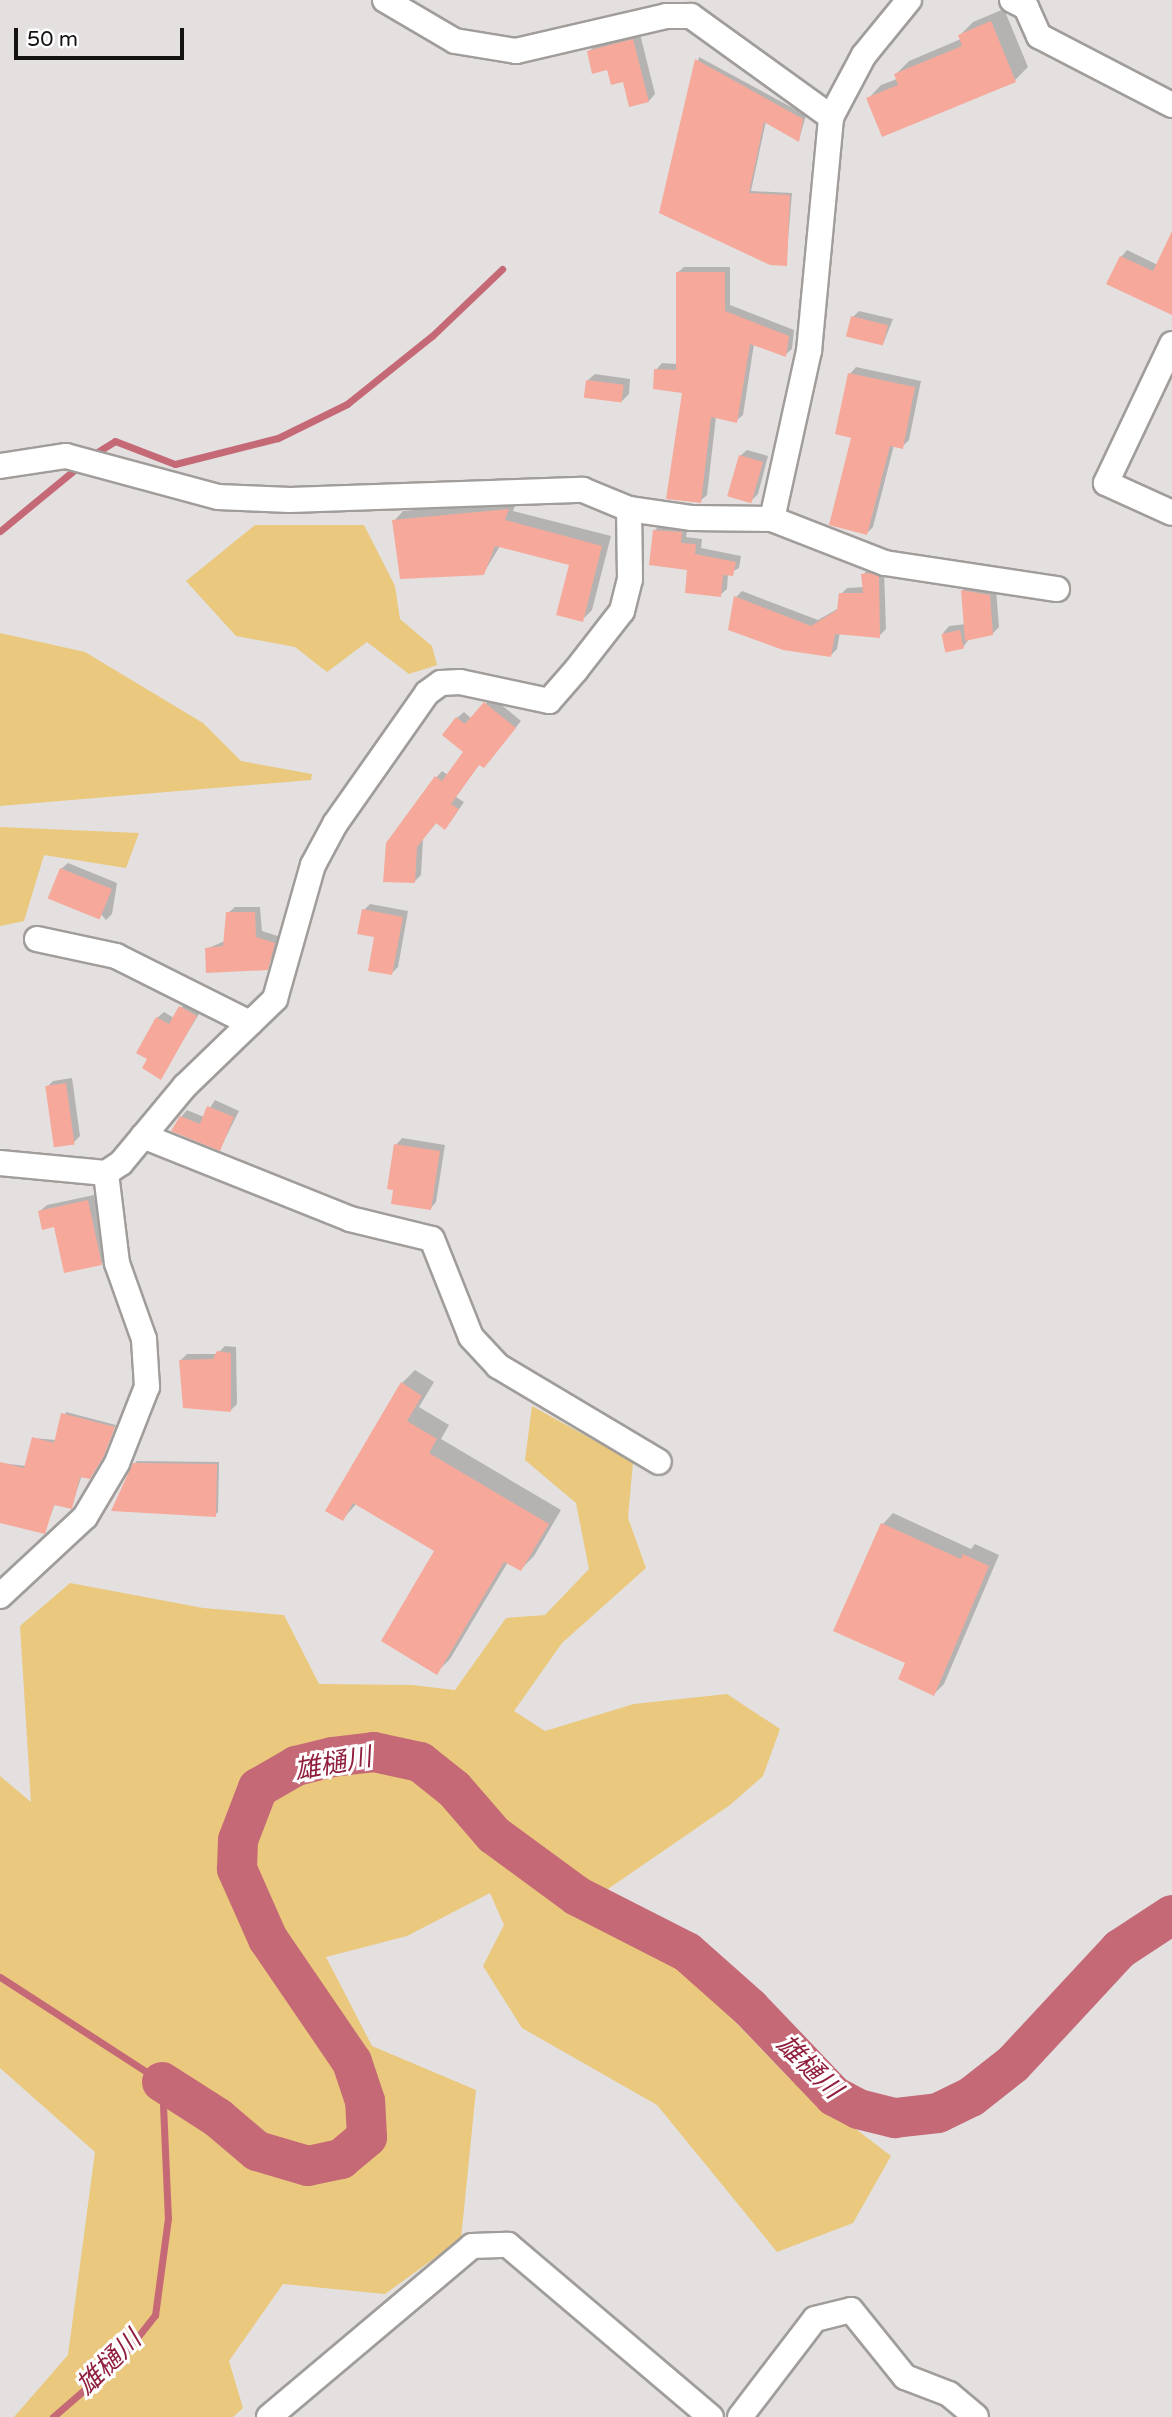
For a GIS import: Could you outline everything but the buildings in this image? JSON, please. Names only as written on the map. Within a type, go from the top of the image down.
[{"type":"street","points":[[385,0],[455,41],[516,51],[666,16],[691,16],[831,117]]},
{"type":"street","points":[[772,519],[809,351],[831,117],[864,55],[909,0]]},
{"type":"street","points":[[1012,0],[1026,8],[1039,36],[1172,105]]},
{"type":"street","points":[[1172,344],[1106,483],[1172,513]]},
{"type":"street","points":[[0,466],[65,456],[218,497],[348,501],[583,490],[629,509],[692,517],[772,519],[885,563],[1057,589]]},
{"type":"street","points":[[106,1173],[143,1136],[185,1086],[275,999],[313,865],[335,824],[427,693],[441,683],[460,682],[549,701],[622,611],[630,579],[629,509]]},
{"type":"street","points":[[37,939],[116,956],[250,1023]]},
{"type":"street","points":[[143,1136],[350,1219],[432,1239],[471,1337],[498,1366],[659,1462]]},
{"type":"street","points":[[0,1163],[106,1173]]},
{"type":"street","points":[[0,1596],[85,1517],[117,1462],[147,1387],[144,1339],[117,1262],[106,1173]]},
{"type":"street","points":[[269,2417],[472,2246],[508,2245],[711,2417]]},
{"type":"street","points":[[740,2417],[815,2319],[851,2311],[905,2377],[949,2394],[976,2417]]},
{"type":"shaded area","points":[[255,525],[364,525],[395,586],[400,619],[432,646],[437,665],[409,674],[367,642],[327,672],[295,647],[236,636],[186,581]]},
{"type":"shaded area","points":[[0,633],[85,652],[203,723],[241,761],[312,774],[311,780],[0,806]]},
{"type":"shaded area","points":[[0,827],[139,833],[126,868],[44,855],[24,921],[0,926]]},
{"type":"shaded area","points":[[532,1406],[633,1462],[628,1518],[646,1568],[562,1643],[514,1711],[545,1731],[634,1704],[727,1694],[780,1729],[763,1776],[730,1805],[608,1889],[789,2078],[891,2156],[853,2223],[777,2252],[657,2105],[522,2028],[483,1966],[504,1925],[490,1893],[407,1936],[326,1957],[372,2046],[476,2090],[461,2239],[385,2294],[283,2284],[229,2361],[243,2408],[233,2417],[14,2417],[68,2355],[95,2152],[0,2068],[0,1776],[31,1802],[20,1626],[70,1583],[203,1608],[284,1615],[319,1684],[412,1685],[455,1690],[506,1618],[545,1615],[589,1569],[576,1503],[525,1460]]},
{"type":"waterway","points":[[91,456],[115,441],[175,464],[278,438],[347,404],[432,336],[502,269]]},
{"type":"waterway","points":[[0,531],[79,466]]},
{"type":"waterway","name":"雄樋川","points":[[162,2082],[218,2118],[257,2151],[308,2166],[341,2159],[367,2137],[365,2101],[352,2062],[268,1939],[237,1869],[238,1840],[258,1788],[296,1766],[332,1757],[374,1752],[420,1762],[454,1789],[494,1835],[577,1896],[687,1952],[750,2008],[834,2096],[858,2109],[895,2118],[938,2113],[971,2097],[1013,2064],[1120,1949],[1172,1915]]},
{"type":"waterway","name":"雄樋川","points":[[0,1977],[162,2082],[168,2218],[155,2315],[121,2358],[53,2417]]}]
